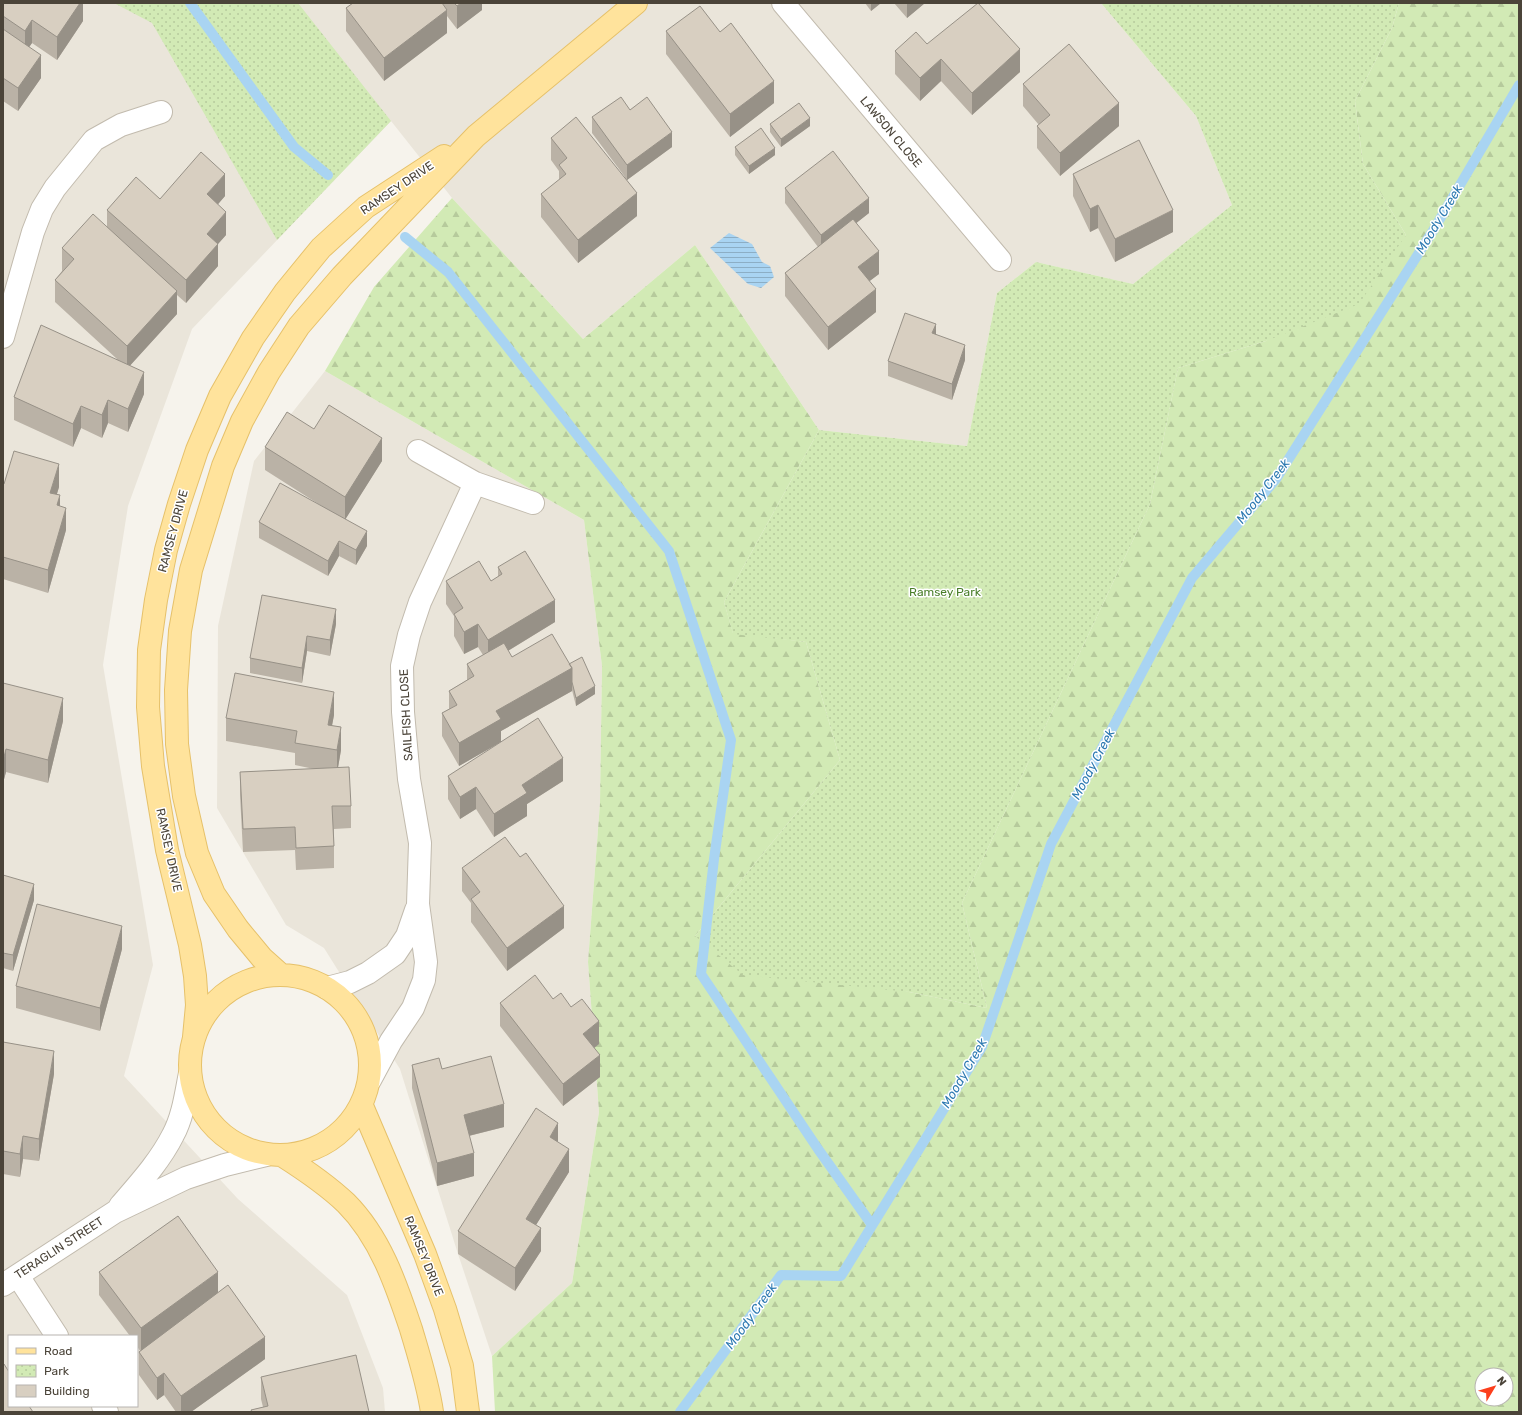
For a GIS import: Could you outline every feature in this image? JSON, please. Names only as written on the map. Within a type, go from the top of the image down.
[{"type":"main road","name":"RAMSEY DRIVE","points":[[281,975],[262,958],[238,930],[214,894],[197,854],[184,796],[177,744],[176,690],[180,631],[191,570],[223,466],[242,422],[269,372],[299,326],[342,276],[476,136],[636,3]]},
{"type":"main road","name":"RAMSEY DRIVE","points":[[194,1037],[197,1005],[195,976],[190,945],[167,850],[153,766],[148,707],[150,650],[156,600],[166,550],[179,504],[197,450],[220,396],[254,338],[285,292],[321,248],[366,207],[476,136]]},
{"type":"main road","points":[[274,1155],[307,1152],[329,1142],[348,1126],[362,1106],[370,1080],[370,1053],[363,1027],[348,1005],[327,988],[305,978],[281,975],[253,979],[227,991],[207,1012],[194,1037],[190,1055],[190,1073],[196,1097],[207,1118],[223,1135],[243,1148],[274,1155],[321,1182],[346,1204],[364,1224],[389,1269],[407,1318],[419,1354],[432,1412]]},
{"type":"main road","name":"RAMSEY DRIVE","points":[[362,1106],[424,1254],[445,1309],[462,1366],[468,1412]]},
{"type":"street","name":"LAWSON CLOSE","points":[[783,3],[1000,260]]},
{"type":"street","points":[[3,337],[42,209],[55,188],[94,140],[121,125],[161,112]]},
{"type":"street","points":[[418,452],[475,483],[533,503]]},
{"type":"street","name":"SAILFISH CLOSE","points":[[370,1080],[391,1041],[413,1008],[424,980],[426,962],[418,904],[420,843],[409,779],[403,712],[402,666],[409,635],[420,602],[475,483]]},
{"type":"street","name":"SAILFISH CLOSE","points":[[327,988],[350,982],[368,973],[395,954],[407,936],[418,904]]},
{"type":"street","name":"TERAGLIN STREET","points":[[116,1212],[151,1169],[174,1134],[180,1117],[190,1073]]},
{"type":"street","name":"TERAGLIN STREET","points":[[11,1280],[116,1212],[186,1178],[225,1165],[274,1155]]},
{"type":"street","points":[[11,1280],[56,1335]]},
{"type":"shaded area","points":[[3,3],[1101,3],[1196,116],[1232,205],[1133,284],[1036,262],[997,293],[967,446],[819,430],[695,245],[583,339],[452,198],[391,121],[192,329],[128,506],[103,665],[153,965],[124,1076],[238,1199],[347,1295],[383,1388],[385,1412],[3,1412]]},
{"type":"shaded area","points":[[325,371],[584,520],[602,666],[600,803],[588,962],[599,1112],[572,1283],[492,1356],[458,1254],[400,1069],[324,948],[286,925],[217,808],[218,626],[254,461]]},
{"type":"green space","points":[[114,3],[298,3],[391,121],[277,240],[152,23]]},
{"type":"green space","name":"Ramsey Park","points":[[1101,3],[1399,3],[1392,28],[1355,101],[1363,164],[1406,235],[1359,304],[1266,341],[1178,368],[1150,504],[962,903],[987,1008],[909,992],[743,975],[695,936],[840,760],[806,642],[733,634],[724,602],[819,430],[967,446],[997,293],[1036,262],[1133,284],[1232,205],[1196,116]]},
{"type":"green space","points":[[1399,3],[1519,3],[1519,1412],[495,1412],[492,1356],[572,1283],[599,1112],[588,962],[600,803],[602,666],[584,520],[325,371],[374,287],[452,198],[583,339],[695,245],[819,430],[724,602],[733,633],[806,642],[840,760],[695,936],[909,992],[987,1008],[962,903],[1150,504],[1178,368],[1266,341],[1406,235],[1363,164],[1355,101],[1392,28]]},
{"type":"water","points":[[729,233],[752,244],[762,262],[770,266],[774,277],[761,288],[748,284],[710,248]]},
{"type":"building","points":[[3,3],[80,3],[57,37],[32,20],[25,31],[3,16]]},
{"type":"building","points":[[353,3],[442,3],[447,10],[384,58],[346,8]]},
{"type":"building","points":[[454,3],[461,3],[457,6]]},
{"type":"building","points":[[978,3],[1020,49],[972,93],[941,59],[920,78],[895,51],[916,32],[927,44]]},
{"type":"building","points":[[700,6],[720,32],[731,23],[774,81],[730,114],[666,31]]},
{"type":"building","points":[[3,29],[41,55],[18,88],[3,78]]},
{"type":"building","points":[[1069,44],[1119,103],[1060,153],[1037,126],[1050,115],[1023,84]]},
{"type":"building","points":[[621,97],[630,110],[647,97],[672,132],[627,165],[592,117]]},
{"type":"building","points":[[799,103],[810,118],[781,139],[770,124]]},
{"type":"building","points":[[576,117],[637,193],[578,240],[541,194],[566,174],[559,165],[567,158],[551,138]]},
{"type":"building","points":[[761,128],[775,148],[749,166],[735,147]]},
{"type":"building","points":[[1139,140],[1173,210],[1115,239],[1098,205],[1090,209],[1073,174]]},
{"type":"building","points":[[833,151],[869,198],[821,235],[785,188]]},
{"type":"building","points":[[201,152],[225,174],[207,194],[226,212],[207,234],[218,244],[186,280],[107,210],[136,177],[160,199]]},
{"type":"building","points":[[93,214],[177,291],[127,346],[55,280],[74,259],[62,248]]},
{"type":"building","points":[[853,219],[879,251],[858,267],[876,289],[828,327],[785,273]]},
{"type":"building","points":[[905,313],[936,324],[932,333],[965,345],[952,384],[888,361]]},
{"type":"building","points":[[41,325],[144,372],[128,409],[108,400],[102,415],[81,406],[73,424],[14,397]]},
{"type":"building","points":[[329,405],[382,438],[345,497],[265,447],[287,412],[314,429]]},
{"type":"building","points":[[14,451],[59,464],[50,493],[60,495],[57,505],[66,508],[48,570],[3,557],[3,483],[4,484]]},
{"type":"building","points":[[280,483],[367,531],[356,550],[339,541],[328,561],[259,522]]},
{"type":"building","points":[[525,551],[555,600],[488,640],[478,624],[464,632],[454,614],[463,608],[446,581],[479,561],[491,581],[502,574],[498,567]]},
{"type":"building","points":[[262,595],[336,609],[330,640],[307,636],[302,668],[250,658]]},
{"type":"building","points":[[552,634],[572,668],[496,711],[501,719],[459,743],[442,713],[457,705],[449,691],[474,676],[467,664],[504,643],[512,657]]},
{"type":"building","points":[[582,657],[595,686],[576,698],[572,682],[572,668],[569,664]]},
{"type":"building","points":[[235,673],[334,692],[328,725],[341,727],[337,750],[295,743],[297,731],[226,718]]},
{"type":"building","points":[[3,683],[63,698],[48,760],[6,749],[3,761]]},
{"type":"building","points":[[538,718],[563,758],[522,785],[527,793],[494,814],[476,787],[460,797],[448,776]]},
{"type":"building","points":[[349,767],[351,806],[332,806],[334,846],[296,848],[295,827],[243,829],[240,772]]},
{"type":"building","points":[[505,837],[520,857],[526,853],[564,906],[507,948],[471,899],[480,892],[462,868]]},
{"type":"building","points":[[3,875],[34,884],[13,955],[3,953]]},
{"type":"building","points":[[37,904],[122,926],[100,1008],[16,986]]},
{"type":"building","points":[[535,975],[553,999],[561,993],[571,1007],[582,999],[599,1021],[583,1034],[600,1055],[563,1084],[500,1003]]},
{"type":"building","points":[[3,1042],[54,1051],[39,1139],[23,1136],[20,1154],[3,1151]]},
{"type":"building","points":[[491,1056],[504,1104],[464,1115],[474,1153],[437,1163],[412,1065],[439,1058],[442,1069]]},
{"type":"building","points":[[536,1108],[558,1123],[550,1137],[569,1149],[526,1219],[541,1228],[515,1268],[458,1231]]},
{"type":"building","points":[[178,1216],[218,1272],[141,1328],[99,1272]]},
{"type":"building","points":[[228,1285],[265,1337],[181,1396],[164,1373],[157,1378],[139,1352]]},
{"type":"building","points":[[356,1355],[369,1412],[252,1412],[251,1410],[268,1406],[261,1377]]},
{"type":"building","points":[[4,1364],[8,1370],[8,1407],[30,1407],[33,1412],[3,1412]]},
{"type":"waterway","points":[[190,3],[294,147],[328,175]]},
{"type":"waterway","name":"Moody Creek","points":[[680,1412],[781,1275],[841,1276],[982,1047],[1051,844],[1192,578],[1276,479],[1434,229],[1519,85]]},
{"type":"waterway","points":[[405,237],[448,272],[669,551],[731,740],[714,859],[701,974],[818,1149],[872,1225]]}]
